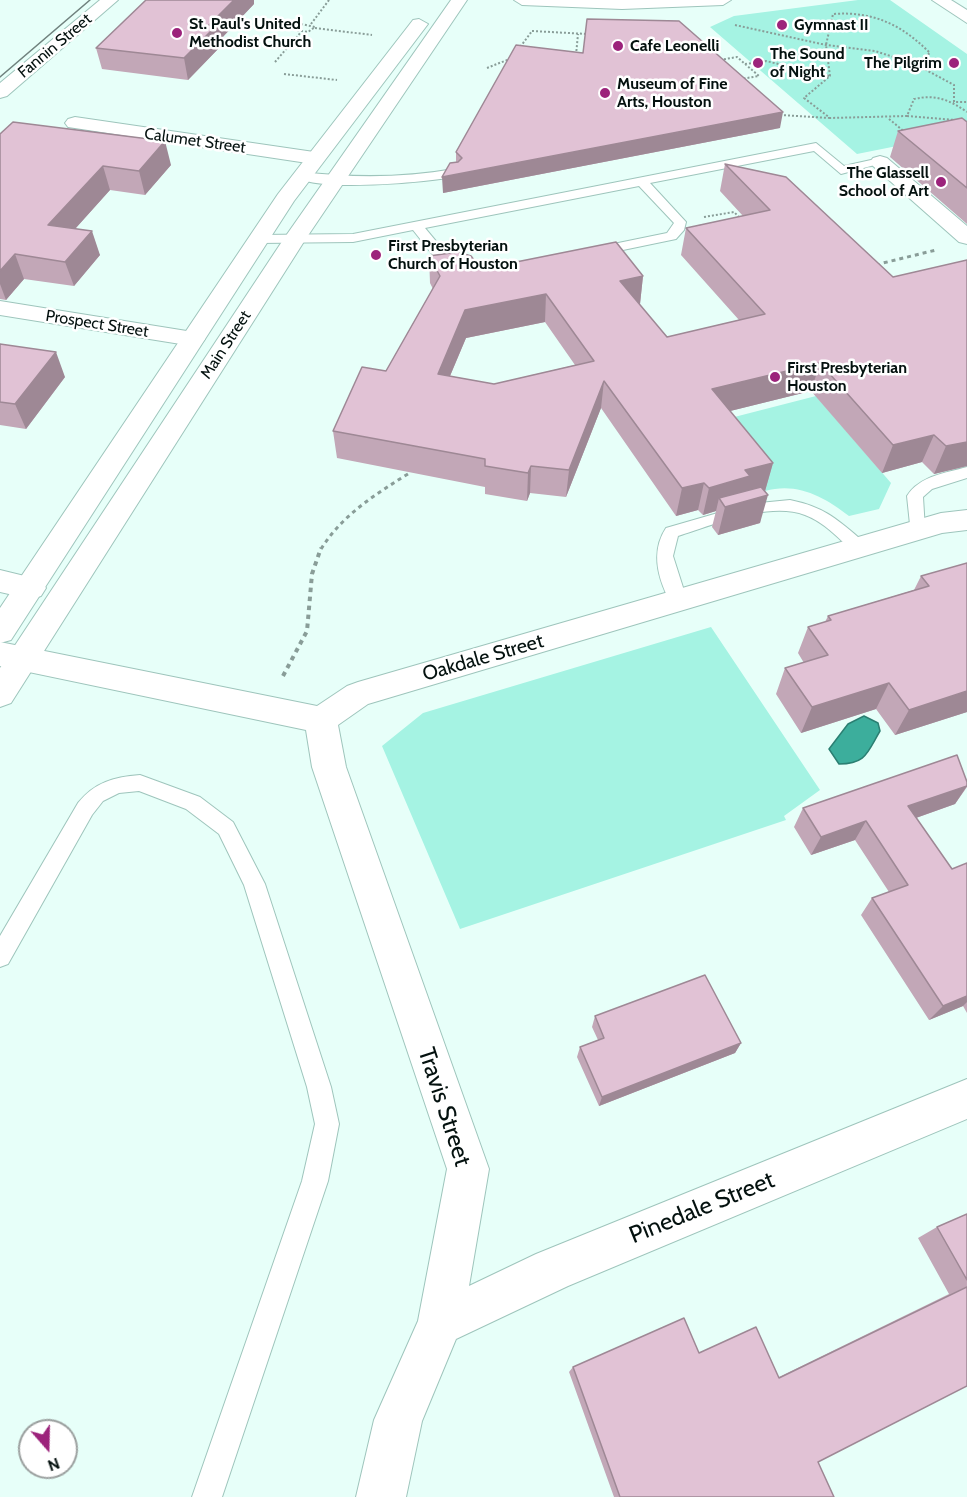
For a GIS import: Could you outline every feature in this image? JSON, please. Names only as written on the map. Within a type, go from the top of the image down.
[{"type":"main road","name":"Fannin Street","points":[[0,93],[110,0]]},
{"type":"main road","name":"Main Street","points":[[0,632],[308,167],[409,40],[435,0]]},
{"type":"main road","name":"Main Street","points":[[0,694],[12,655],[459,0]]},
{"type":"main road","points":[[522,0],[600,4],[684,4],[723,0]]},
{"type":"main road","points":[[940,0],[967,18]]},
{"type":"main road","name":"Calumet Street","points":[[75,123],[308,167]]},
{"type":"main road","points":[[880,162],[967,237]]},
{"type":"main road","name":"Prospect Street","points":[[0,308],[193,339]]},
{"type":"main road","name":"Oakdale Street","points":[[321,720],[358,694],[941,523],[967,520]]},
{"type":"main road","points":[[0,581],[31,588]]},
{"type":"main road","points":[[12,655],[321,720]]},
{"type":"main road","name":"Travis Street","points":[[321,720],[329,767],[468,1169],[440,1323],[398,1420],[381,1497]]},
{"type":"main road","name":"Pinedale Street","points":[[440,1323],[552,1270],[967,1099]]},
{"type":"lane","points":[[259,239],[353,238],[816,147],[842,170],[880,162]]},
{"type":"lane","points":[[308,167],[335,181],[387,182],[454,173]]},
{"type":"lane","points":[[583,255],[671,236],[678,230],[680,222],[640,180]]},
{"type":"lane","points":[[416,225],[445,261],[473,272]]},
{"type":"lane","points":[[917,530],[915,496],[926,485],[967,472]]},
{"type":"lane","points":[[678,600],[662,551],[664,541],[672,531],[766,506],[794,506],[823,515],[859,547]]},
{"type":"lane","points":[[0,957],[85,809],[96,795],[117,785],[140,783],[193,803],[226,828],[254,884],[319,1087],[327,1124],[315,1181],[207,1497]]},
{"type":"path","points":[[232,21],[295,27],[311,24],[329,0]]},
{"type":"path","points":[[830,76],[826,45],[833,14],[858,11],[894,23],[915,38],[930,53],[915,63]]},
{"type":"path","points":[[311,24],[315,28]]},
{"type":"path","points":[[730,24],[826,45],[875,51],[915,63],[954,85],[954,102]]},
{"type":"path","points":[[295,27],[302,32]]},
{"type":"path","points":[[275,62],[302,32],[315,28],[409,40]]},
{"type":"path","points":[[512,59],[532,31]]},
{"type":"path","points":[[575,64],[578,34]]},
{"type":"path","points":[[723,67],[715,61],[736,57],[759,76],[738,80],[745,86]]},
{"type":"path","points":[[486,68],[512,59],[522,60]]},
{"type":"path","points":[[745,64],[766,61],[830,76]]},
{"type":"path","points":[[284,74],[371,85]]},
{"type":"path","points":[[830,76],[804,98],[830,118]]},
{"type":"path","points":[[907,116],[914,99],[928,95],[954,102],[967,102]]},
{"type":"path","points":[[954,102],[967,112]]},
{"type":"path","points":[[778,115],[889,119],[907,116],[967,122]]},
{"type":"path","points":[[880,162],[884,152],[921,144],[889,119]]},
{"type":"path","points":[[680,222],[734,212],[747,225]]},
{"type":"path","points":[[874,275],[875,269],[883,263],[945,248]]},
{"type":"path","points":[[266,708],[307,629],[309,593],[314,565],[333,530],[361,503],[411,472]]},
{"type":"shaded area","points":[[858,0],[890,0],[967,54],[967,132],[857,154],[710,27],[734,16]]},
{"type":"shaded area","points":[[816,396],[891,483],[879,509],[849,516],[810,493],[789,488],[765,491],[711,423]]},
{"type":"shaded area","points":[[711,627],[820,790],[784,816],[786,820],[460,929],[382,746],[423,713]]},
{"type":"shaded area","points":[[864,716],[878,723],[880,731],[865,756],[855,762],[839,764],[829,749],[848,724]]},
{"type":"building","points":[[146,0],[234,0],[209,25],[216,26],[184,58],[96,48]]},
{"type":"building","points":[[587,19],[679,21],[783,112],[442,177],[450,163],[458,162],[462,158],[456,152],[516,45],[583,53]]},
{"type":"building","points":[[962,118],[967,122],[967,188],[898,131]]},
{"type":"building","points":[[13,122],[165,141],[139,171],[103,166],[48,225],[92,231],[65,262],[15,254],[0,271],[0,134]]},
{"type":"building","name":"First Presbyterian Houston","points":[[725,164],[786,177],[893,277],[967,260],[967,442],[946,446],[934,435],[893,445],[820,363],[712,389],[773,463],[745,470],[750,476],[709,488],[704,483],[682,488],[604,381],[569,470],[531,466],[528,473],[485,466],[485,459],[333,431],[362,367],[386,371],[440,276],[429,256],[458,252],[471,256],[481,269],[616,242],[643,276],[620,281],[667,337],[765,314],[686,228],[770,210]],"holes":[[[546,294],[594,361],[494,384],[438,374],[465,310]]]},
{"type":"building","points":[[0,344],[56,352],[15,404],[0,402]]},
{"type":"building","points":[[761,487],[768,495],[725,507],[719,498]]},
{"type":"building","points":[[967,563],[967,691],[909,710],[889,683],[812,707],[785,668],[828,655],[808,627],[831,620],[828,616],[929,586],[921,576]]},
{"type":"building","points":[[957,755],[967,786],[908,806],[952,869],[967,863],[967,996],[943,1006],[872,898],[908,885],[866,821],[821,837],[803,808]]},
{"type":"building","points":[[705,975],[741,1043],[602,1097],[580,1047],[604,1038],[595,1016]]},
{"type":"building","points":[[967,1214],[967,1280],[937,1227]]},
{"type":"building","points":[[967,1287],[967,1386],[818,1462],[834,1497],[620,1497],[573,1367],[684,1318],[699,1353],[756,1327],[779,1378]]},
{"type":"tram line","points":[[0,77],[90,0]]},
{"type":"place","name":"Gymnast II","points":[[782,25]]},
{"type":"place","name":"St. Paul's United Methodist Church","points":[[177,33]]},
{"type":"place","name":"Cafe Leonelli","points":[[618,46]]},
{"type":"place","name":"The Sound of Night","points":[[758,63]]},
{"type":"place","name":"The Pilgrim","points":[[954,63]]},
{"type":"place","name":"Museum of Fine Arts, Houston","points":[[605,93]]},
{"type":"place","name":"The Glassell School of Art","points":[[941,182]]},
{"type":"place","name":"First Presbyterian Church of Houston","points":[[376,255]]},
{"type":"place","name":"First Presbyterian Houston","points":[[775,377]]}]
